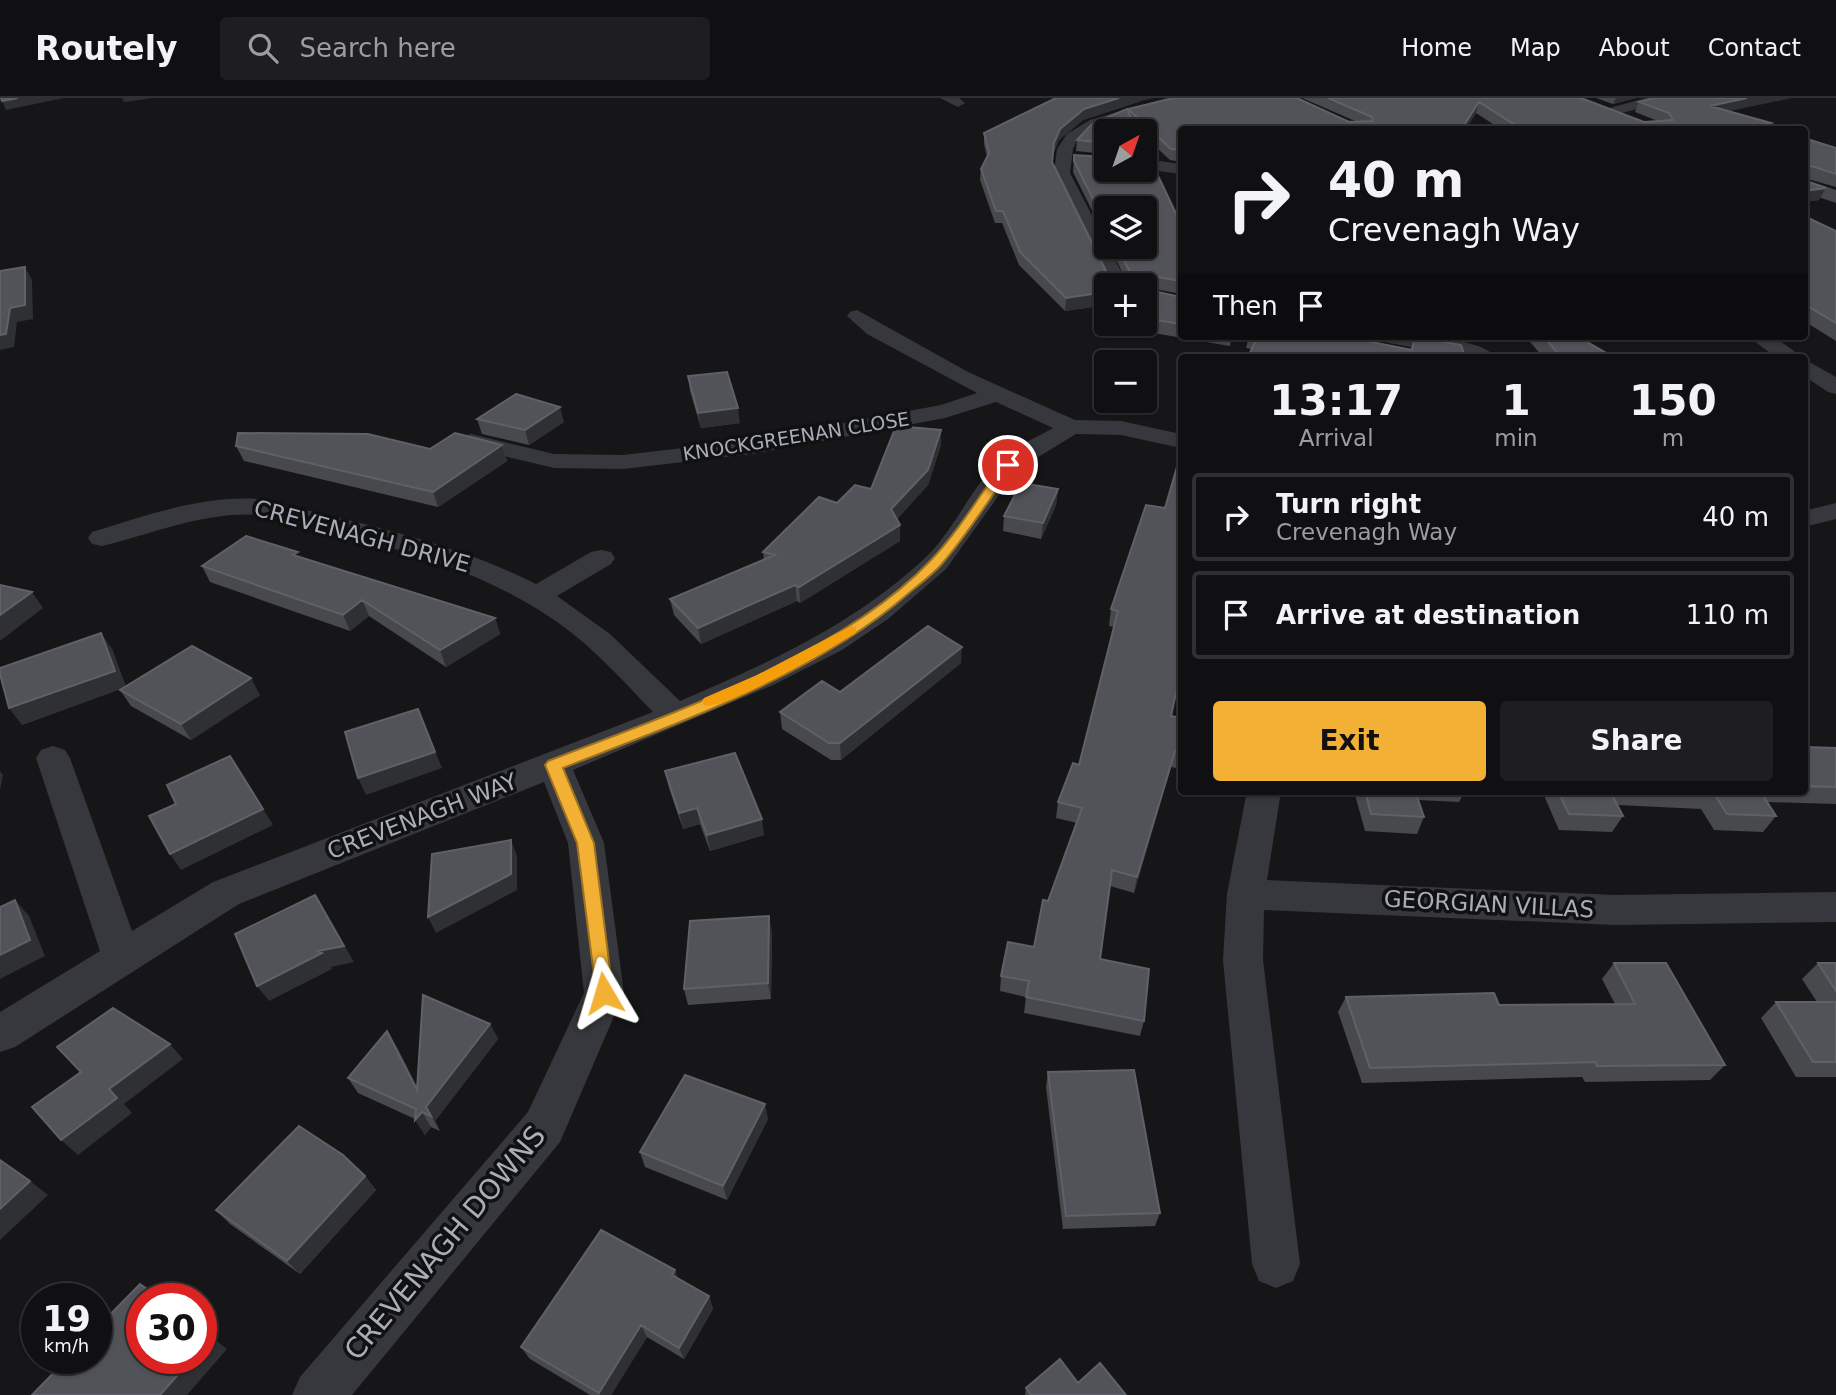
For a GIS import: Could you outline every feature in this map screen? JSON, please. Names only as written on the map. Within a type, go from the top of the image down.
[{"type":"main road","points":[[1605,109],[1634,121]]},
{"type":"main road","points":[[1808,186],[1836,197]]},
{"type":"street","points":[[1112,273],[1062,173],[1062,157],[1071,138],[1103,121],[1187,98]]},
{"type":"street","points":[[1605,109],[1662,98]]},
{"type":"street","points":[[1062,157],[1084,159]]},
{"type":"street","points":[[1157,166],[1178,169]]},
{"type":"street","points":[[857,316],[874,330],[994,394],[1072,427],[1121,428],[1178,440]]},
{"type":"street","points":[[1408,340],[1462,349],[1476,354]]},
{"type":"street","points":[[1764,340],[1785,354]]},
{"type":"street","points":[[1808,369],[1836,387]]},
{"type":"street","name":"KNOCKGREENAN CLOSE","points":[[471,441],[554,461],[623,462],[752,447],[945,411],[994,394]]},
{"type":"street","name":"CREVENAGH WAY","points":[[0,1034],[226,892],[677,716],[831,643],[878,613],[936,563],[1008,465],[1072,427]]},
{"type":"street","name":"CREVENAGH DRIVE","points":[[102,537],[195,510],[237,504],[261,507],[422,548],[489,572],[536,596],[569,617],[606,646],[677,716]]},
{"type":"street","points":[[1808,518],[1836,511]]},
{"type":"street","points":[[536,596],[601,558]]},
{"type":"street","points":[[53,758],[121,958]]},
{"type":"street","name":"CREVENAGH DOWNS","points":[[318,1395],[544,1127],[604,993],[586,843],[554,765]]},
{"type":"street","points":[[1263,795],[1246,894],[1243,960],[1276,1264]]},
{"type":"street","name":"GEORGIAN VILLAS","points":[[1246,894],[1615,910],[1836,907]]},
{"type":"building","points":[[1056,98],[1119,98],[1084,109],[1060,129],[1054,143],[1052,162],[1094,247],[1094,259],[1100,259],[1107,273],[1094,273],[1094,294],[1066,298],[1020,252],[1003,211],[996,211],[981,169],[989,153],[984,133]]},
{"type":"building","points":[[1174,98],[1297,98],[1349,122],[1373,121],[1372,117],[1328,98],[1581,98],[1644,122],[1673,120],[1669,113],[1639,102],[1654,98],[1747,98],[1710,106],[1771,123],[1763,125],[1766,126],[1517,126],[1479,102],[1464,126],[1178,126],[1178,150],[1171,149],[1157,136],[1157,119],[1139,119],[1128,109]]},
{"type":"building","points":[[1127,109],[1132,119],[1103,119]]},
{"type":"building","points":[[1093,123],[1094,142],[1077,140]]},
{"type":"building","points":[[1808,139],[1836,148],[1836,174],[1808,165]]},
{"type":"building","points":[[1074,155],[1094,156],[1094,182],[1157,182],[1157,174],[1178,218],[1178,280],[1157,277],[1157,273],[1130,273],[1123,259],[1157,259],[1157,196],[1094,196],[1094,201],[1074,161]]},
{"type":"building","points":[[1808,182],[1826,188],[1808,190]]},
{"type":"building","points":[[1808,218],[1836,231],[1836,323],[1808,306]]},
{"type":"building","points":[[25,267],[25,305],[10,308],[6,334],[0,335],[0,271]]},
{"type":"building","points":[[1157,292],[1178,296],[1178,324],[1157,320]]},
{"type":"building","points":[[1256,340],[1361,340],[1412,350],[1414,340],[1435,340],[1461,345],[1464,354],[1249,354]]},
{"type":"building","points":[[1546,340],[1584,340],[1608,354],[1558,354]]},
{"type":"building","points":[[727,372],[738,408],[698,413],[688,376]]},
{"type":"building","points":[[516,394],[560,407],[525,430],[477,419]]},
{"type":"building","points":[[896,426],[941,430],[928,470],[891,509],[900,525],[799,587],[795,585],[698,628],[670,599],[775,555],[763,552],[819,497],[837,503],[855,485],[871,489]]},
{"type":"building","points":[[238,433],[368,434],[430,449],[455,433],[502,445],[433,492],[236,446]]},
{"type":"building","points":[[1177,467],[1178,684],[1171,716],[1178,717],[1178,752],[1175,751],[1137,877],[1112,870],[1100,959],[1149,969],[1144,1021],[1026,997],[1029,981],[1001,976],[1008,942],[1034,947],[1043,900],[1048,901],[1082,808],[1058,802],[1073,763],[1079,765],[1118,611],[1111,609],[1146,505],[1165,508]]},
{"type":"building","points":[[1021,483],[1058,489],[1043,523],[1004,516]]},
{"type":"building","points":[[246,536],[298,552],[293,555],[495,618],[440,650],[362,600],[343,615],[202,566]]},
{"type":"building","points":[[0,585],[32,592],[0,615]]},
{"type":"building","points":[[928,626],[962,647],[840,743],[829,743],[780,712],[822,681],[840,692]]},
{"type":"building","points":[[101,633],[115,671],[9,708],[0,668]]},
{"type":"building","points":[[192,646],[251,678],[181,724],[120,690]]},
{"type":"building","points":[[418,709],[435,752],[358,778],[345,732]]},
{"type":"building","points":[[1808,747],[1836,748],[1836,787],[1808,786]]},
{"type":"building","points":[[735,753],[762,819],[707,835],[697,808],[679,813],[665,771]]},
{"type":"building","points":[[230,756],[263,809],[170,854],[149,816],[176,804],[167,785]]},
{"type":"building","points":[[1366,795],[1416,795],[1424,817],[1371,814]]},
{"type":"building","points":[[1560,795],[1612,795],[1623,816],[1569,814]]},
{"type":"building","points":[[1715,795],[1763,795],[1776,816],[1727,814]]},
{"type":"building","points":[[511,840],[511,874],[428,917],[432,854]]},
{"type":"building","points":[[315,895],[344,946],[318,951],[322,953],[257,986],[235,934]]},
{"type":"building","points":[[15,900],[30,940],[0,955],[0,907]]},
{"type":"building","points":[[769,916],[768,983],[684,989],[690,921]]},
{"type":"building","points":[[1614,963],[1666,963],[1725,1065],[1597,1066],[1595,1062],[1370,1068],[1346,997],[1494,993],[1499,1005],[1635,1004]]},
{"type":"building","points":[[1818,963],[1836,963],[1836,991]]},
{"type":"building","points":[[423,995],[490,1024],[426,1107],[431,1116],[422,1112],[415,1120],[416,1109],[348,1078],[387,1031],[417,1090]]},
{"type":"building","points":[[1776,1002],[1836,1002],[1836,1062],[1813,1062]]},
{"type":"building","points":[[113,1008],[170,1044],[109,1089],[117,1098],[61,1140],[32,1107],[81,1072],[57,1047]]},
{"type":"building","points":[[1134,1070],[1160,1213],[1066,1216],[1048,1072]]},
{"type":"building","points":[[685,1075],[765,1104],[723,1186],[640,1152]]},
{"type":"building","points":[[299,1126],[343,1155],[365,1176],[287,1261],[216,1210]]},
{"type":"building","points":[[0,1160],[30,1181],[0,1209]]},
{"type":"building","points":[[601,1230],[675,1270],[672,1275],[709,1296],[679,1348],[641,1325],[599,1393],[521,1347]]},
{"type":"building","points":[[126,1298],[126,1374],[179,1374],[160,1395],[32,1395],[52,1374],[112,1374],[112,1313]]},
{"type":"building","points":[[1060,1359],[1078,1383],[1100,1363],[1126,1395],[1031,1395],[1026,1388]]},
{"type":"slow traffic","points":[[710,701],[762,678],[851,630]]},
{"type":"route","points":[[604,993],[586,843],[554,765],[762,678],[831,643],[878,613],[936,563],[1008,465]]}]
